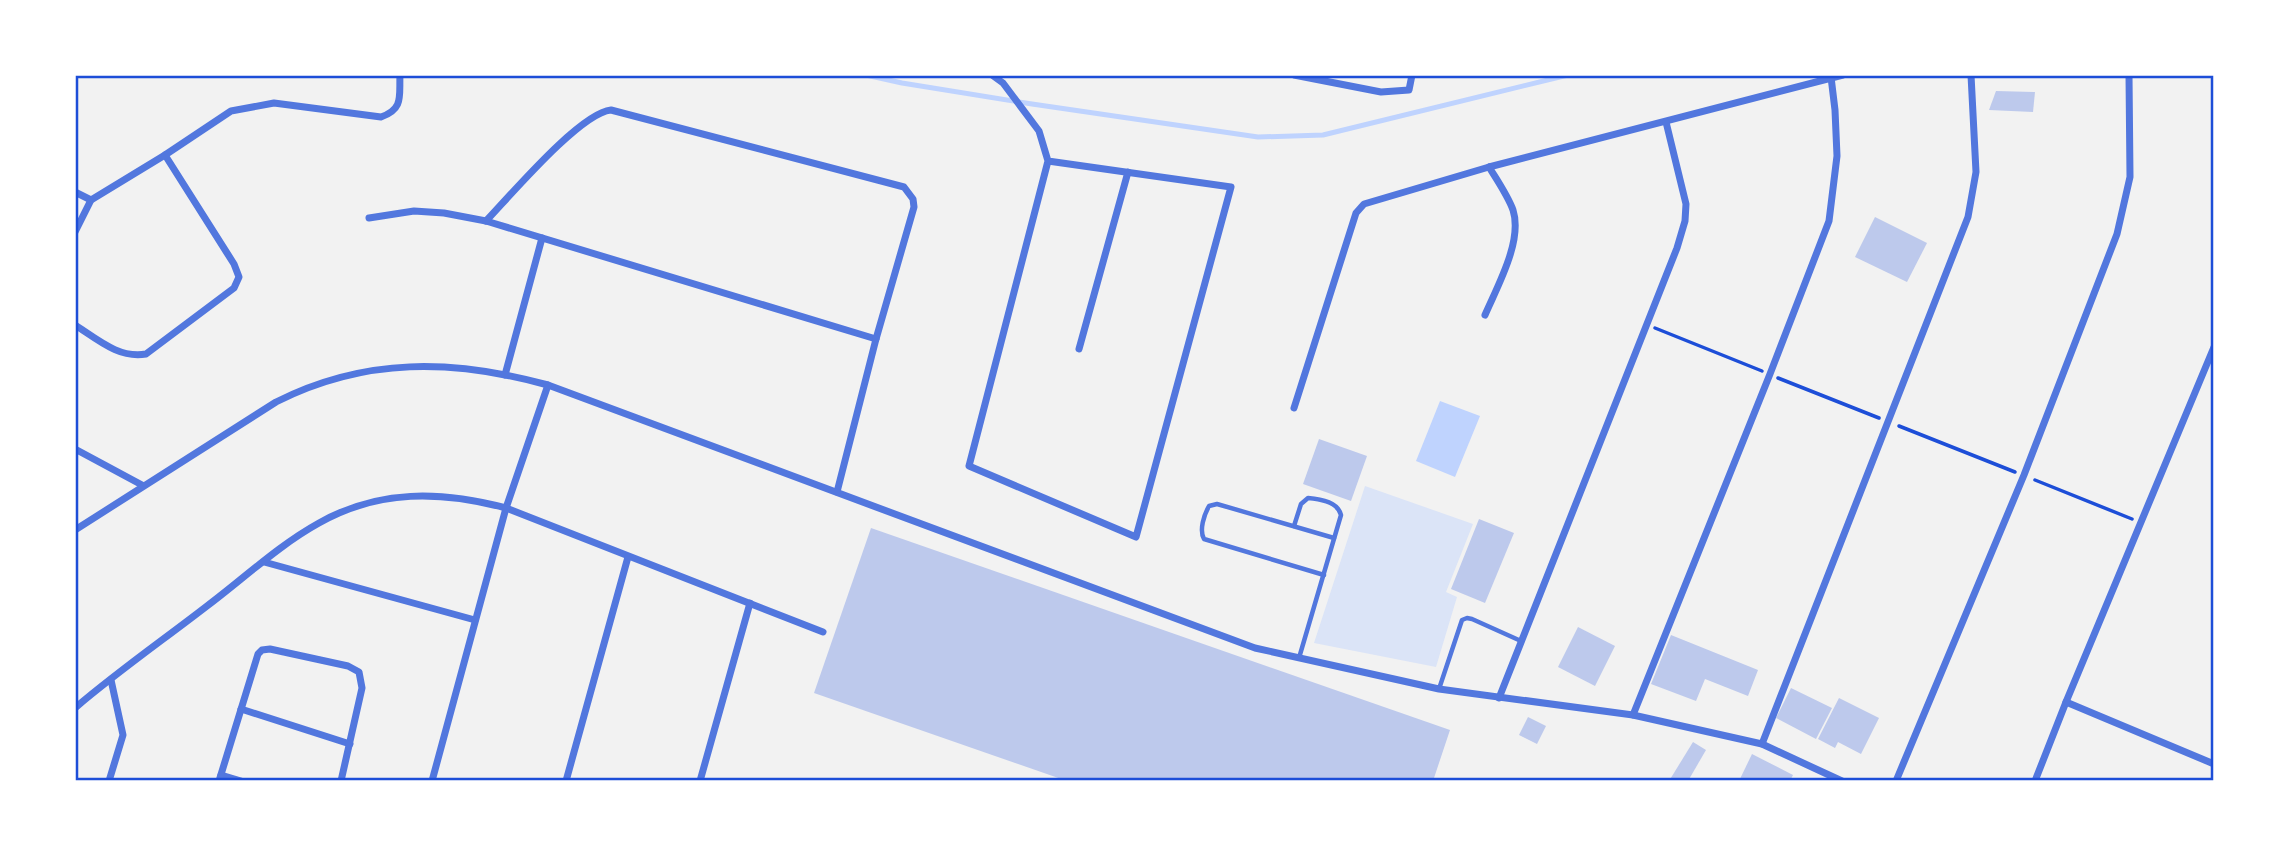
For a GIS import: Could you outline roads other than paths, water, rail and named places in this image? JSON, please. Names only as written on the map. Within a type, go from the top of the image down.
[{"type":"street","points":[[75,232],[91,200],[231,111],[274,103],[381,117],[392,113],[398,106],[400,75]]},
{"type":"street","points":[[992,75],[1003,83],[1039,131],[1048,160],[969,466],[1136,537],[1231,187],[1048,160]]},
{"type":"street","points":[[1294,75],[1381,92],[1409,90],[1412,75]]},
{"type":"street","points":[[1294,408],[1359,208],[1368,202],[1489,167],[1843,75]]},
{"type":"street","points":[[1762,744],[1968,217],[1976,172],[1971,75]]},
{"type":"street","points":[[1896,781],[2024,475],[2117,233],[2130,177],[2129,75]]},
{"type":"street","points":[[1633,715],[1829,221],[1837,156],[1831,77]]},
{"type":"street","points":[[485,221],[557,146],[596,114],[611,110],[897,183],[910,192],[914,207],[837,492]]},
{"type":"street","points":[[1499,698],[1677,248],[1685,221],[1686,204],[1666,122]]},
{"type":"street","points":[[75,325],[118,352],[133,356],[146,354],[234,288],[239,276],[234,264],[165,155]]},
{"type":"street","points":[[1485,315],[1511,251],[1516,230],[1513,210],[1489,167]]},
{"type":"street","points":[[1079,349],[1128,172]]},
{"type":"street","points":[[75,192],[91,200]]},
{"type":"street","points":[[369,218],[414,211],[444,213],[485,221],[876,340]]},
{"type":"street","points":[[505,375],[542,238]]},
{"type":"street","points":[[2035,781],[2214,347]]},
{"type":"street","points":[[75,530],[276,402],[320,382],[345,375],[401,367],[463,368],[548,385],[1255,648],[1439,689],[1633,715],[1762,744],[1842,781]]},
{"type":"street","points":[[432,781],[506,508],[548,385]]},
{"type":"street","points":[[75,450],[142,485]]},
{"type":"street","points":[[75,708],[318,523],[374,502],[413,496],[474,500],[506,508],[823,632]]},
{"type":"street","points":[[566,781],[628,557]]},
{"type":"street","points":[[264,562],[475,620]]},
{"type":"street","points":[[700,781],[750,603]]},
{"type":"street","points":[[241,781],[220,778],[258,654],[262,650],[276,649],[348,666],[359,672],[362,678],[341,781]]},
{"type":"street","points":[[109,781],[123,735],[111,680]]},
{"type":"street","points":[[2066,702],[2214,764]]},
{"type":"street","points":[[241,709],[350,744]]},
{"type":"lane","points":[[1294,526],[1301,504],[1312,498],[1338,507],[1341,516],[1299,658]]},
{"type":"lane","points":[[1324,575],[1209,541],[1201,532],[1207,510],[1213,504],[1334,538]]},
{"type":"lane","points":[[1439,689],[1462,620],[1472,619],[1521,641]]},
{"type":"water","points":[[1440,401],[1480,416],[1455,477],[1416,461]]},
{"type":"waterway","points":[[866,75],[1032,104],[1258,137],[1323,135],[1568,75]]}]
